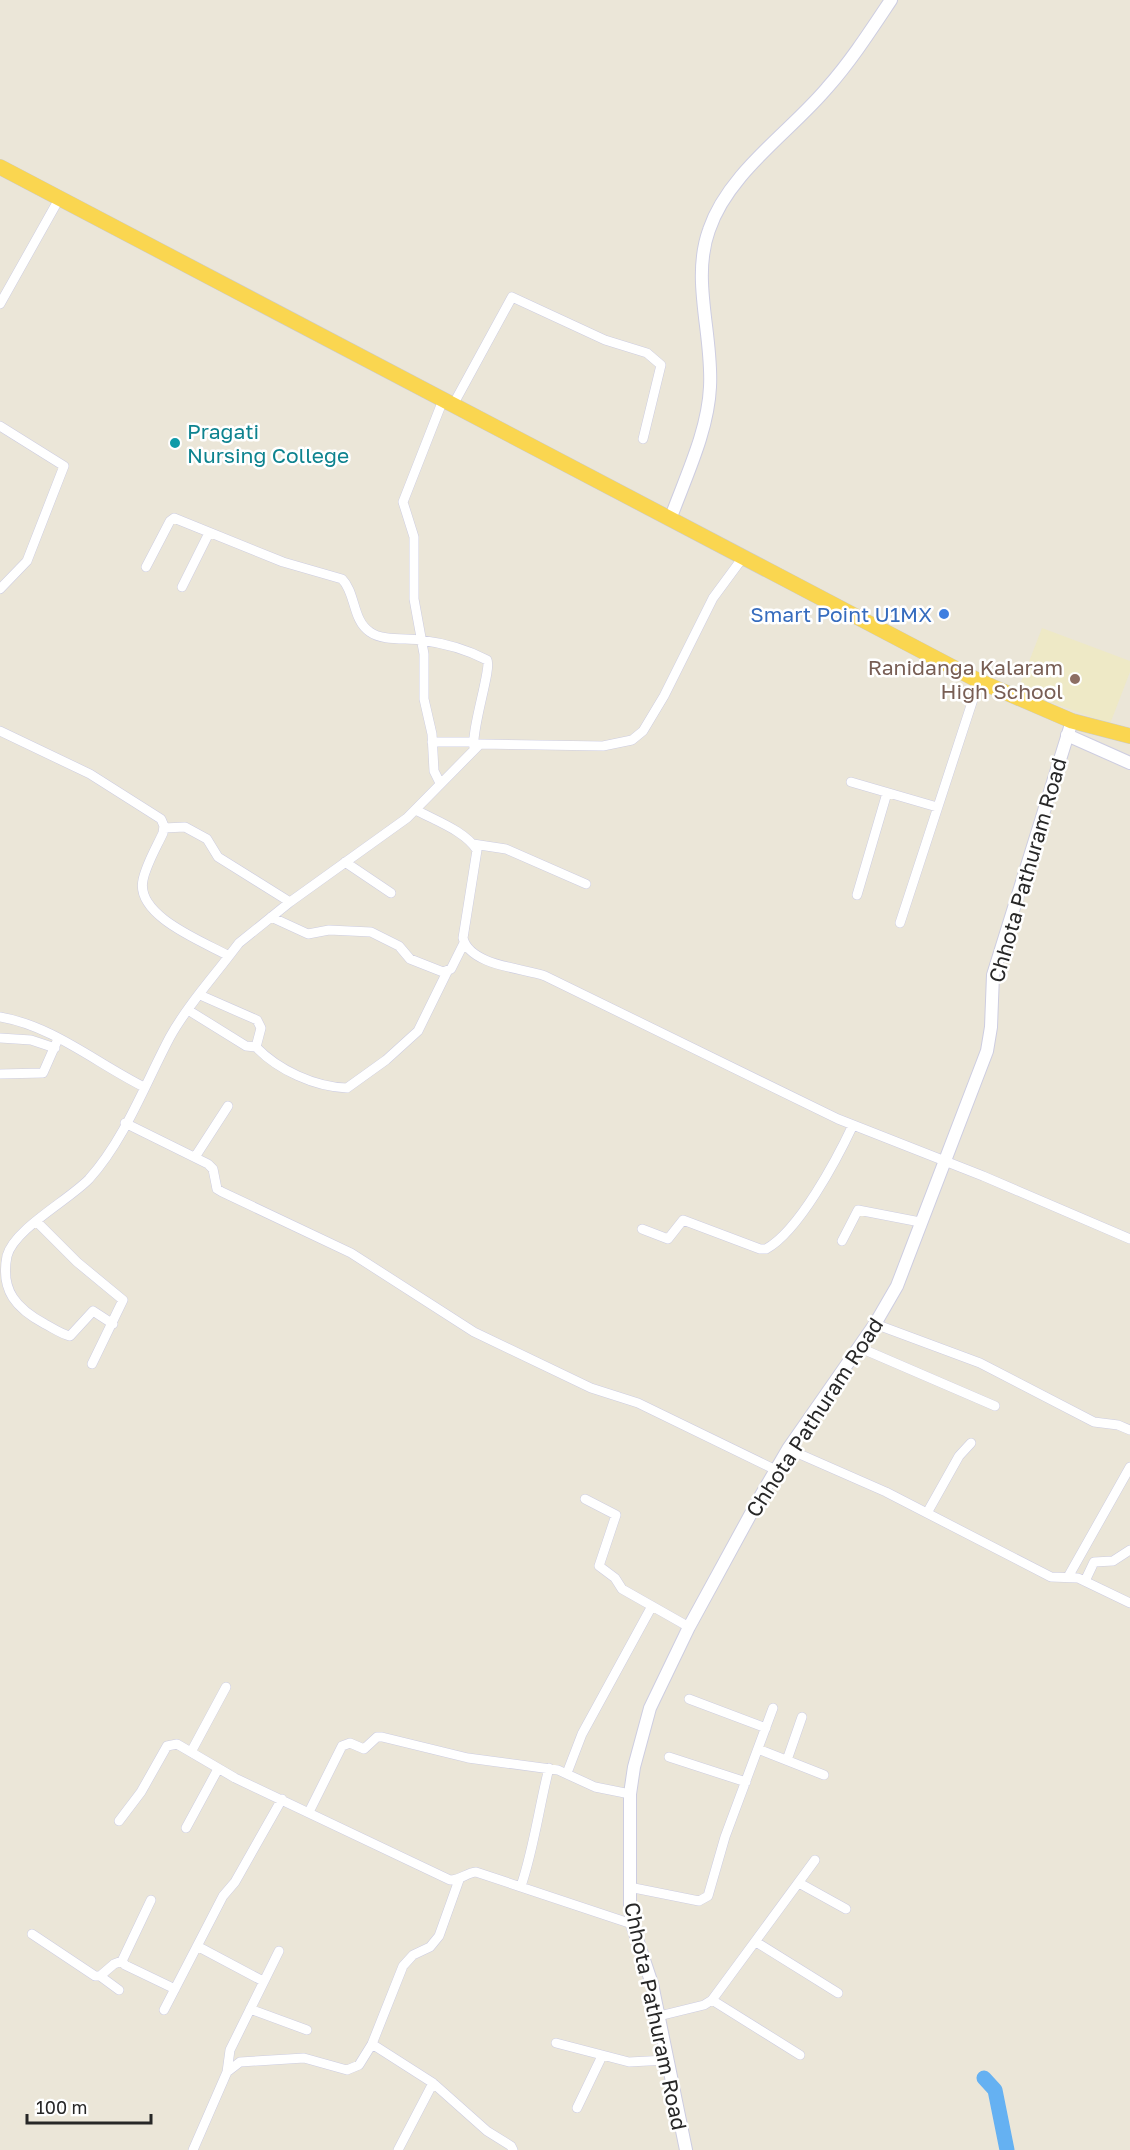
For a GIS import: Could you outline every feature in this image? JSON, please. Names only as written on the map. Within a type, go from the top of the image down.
[{"type":"highway","points":[[0,167],[671,517],[1069,728],[1130,736]]},
{"type":"street","points":[[671,517],[708,409],[711,360],[705,312],[702,252],[710,227],[722,205],[759,156],[794,124],[828,87],[891,0]]},
{"type":"street","points":[[0,304],[59,199]]},
{"type":"street","points":[[440,783],[435,771],[424,699],[422,640],[414,599],[414,537],[403,502],[448,402],[512,297],[605,340],[647,352],[661,365],[643,440]]},
{"type":"street","points":[[0,426],[64,466],[27,561],[0,589]]},
{"type":"street","points":[[113,1324],[93,1311],[74,1334],[65,1335],[27,1314],[13,1301],[6,1283],[7,1257],[12,1247],[36,1221],[72,1195],[90,1178],[125,1123],[188,1010],[229,956],[290,902],[416,810],[474,745],[483,683],[490,664],[487,660],[464,648],[422,640],[382,636],[368,631],[360,620],[347,584],[342,579],[293,566],[174,518],[170,521],[146,567]]},
{"type":"street","points":[[182,587],[209,532]]},
{"type":"street","points":[[432,742],[474,745],[486,743],[603,746],[632,740],[643,731],[654,714],[713,598],[744,556]]},
{"type":"street","points":[[900,923],[979,681]]},
{"type":"street","points":[[1069,728],[1130,763]]},
{"type":"street","name":"Chhota Pathuram Road","points":[[686,2150],[647,1965],[632,1924],[629,1887],[630,1794],[634,1767],[650,1708],[689,1628],[788,1449],[875,1324],[897,1286],[987,1052],[992,1027],[993,975],[1069,728]]},
{"type":"street","points":[[0,731],[101,780],[161,819],[164,828],[143,879],[148,906],[157,916],[229,956]]},
{"type":"street","points":[[851,783],[937,807]]},
{"type":"street","points":[[858,895],[887,793]]},
{"type":"street","points":[[416,810],[473,844],[506,849],[586,884]]},
{"type":"street","points":[[164,828],[184,827],[207,839],[218,857],[290,902]]},
{"type":"street","points":[[188,1010],[246,1046],[256,1047],[304,1079],[350,1087],[386,1060],[418,1030],[464,943],[478,857],[473,844]]},
{"type":"street","points":[[345,862],[391,893]]},
{"type":"street","points":[[271,917],[308,934],[329,930],[371,932],[399,946],[410,959],[447,972]]},
{"type":"street","points":[[464,943],[468,948],[493,963],[545,976],[853,1125],[1130,1239]]},
{"type":"street","points":[[200,994],[257,1020],[261,1028],[256,1047]]},
{"type":"street","points":[[0,1017],[46,1030],[57,1044]]},
{"type":"street","points":[[0,1038],[57,1044],[144,1087]]},
{"type":"street","points":[[0,1074],[43,1073],[57,1044]]},
{"type":"street","points":[[195,1157],[228,1106]]},
{"type":"street","points":[[125,1123],[213,1168],[214,1184],[222,1192],[351,1253],[465,1327],[591,1388],[647,1407],[776,1470]]},
{"type":"street","points":[[642,1228],[668,1239],[682,1220],[759,1249],[766,1249],[800,1216],[838,1155],[853,1125]]},
{"type":"street","points":[[842,1241],[858,1210],[920,1222]]},
{"type":"street","points":[[36,1221],[77,1262],[123,1300],[92,1364]]},
{"type":"street","points":[[875,1324],[981,1363],[1094,1422],[1118,1425],[1130,1430]]},
{"type":"street","points":[[858,1347],[995,1406]]},
{"type":"street","points":[[927,1512],[958,1456],[971,1443]]},
{"type":"street","points":[[788,1449],[927,1512],[1051,1577],[1068,1577],[1085,1581],[1130,1603]]},
{"type":"street","points":[[1068,1577],[1130,1467]]},
{"type":"street","points":[[585,1498],[615,1515],[599,1566],[615,1578],[622,1589],[689,1628]]},
{"type":"street","points":[[1085,1581],[1094,1562],[1113,1561],[1130,1550]]},
{"type":"street","points":[[567,1773],[582,1734],[652,1606]]},
{"type":"street","points":[[191,1752],[226,1687]]},
{"type":"street","points":[[689,1699],[766,1728]]},
{"type":"street","points":[[629,1887],[699,1901],[706,1899],[710,1893],[725,1837],[773,1708]]},
{"type":"street","points":[[787,1760],[802,1717]]},
{"type":"street","points":[[309,1812],[342,1746],[350,1743],[364,1749],[377,1737],[468,1758],[549,1768],[567,1773],[596,1787],[630,1794]]},
{"type":"street","points":[[119,1821],[141,1792],[167,1746],[177,1744],[218,1769],[450,1880],[459,1880],[469,1873],[476,1872],[632,1924]]},
{"type":"street","points":[[758,1749],[824,1775]]},
{"type":"street","points":[[669,1757],[746,1782]]},
{"type":"street","points":[[521,1886],[529,1862],[537,1813],[549,1768]]},
{"type":"street","points":[[186,1828],[218,1769]]},
{"type":"street","points":[[164,2010],[197,1946],[282,1799]]},
{"type":"street","points":[[659,2016],[704,2005],[712,2000],[815,1860]]},
{"type":"street","points":[[227,2072],[240,2062],[304,2058],[347,2070],[359,2065],[372,2044],[403,1966],[413,1955],[430,1947],[439,1936],[459,1880]]},
{"type":"street","points":[[799,1883],[846,1909]]},
{"type":"street","points":[[100,1977],[114,1964],[123,1961],[151,1900]]},
{"type":"street","points":[[32,1934],[119,1990]]},
{"type":"street","points":[[756,1942],[838,1993]]},
{"type":"street","points":[[197,1946],[263,1981]]},
{"type":"street","points":[[193,2150],[227,2072],[230,2050],[279,1952]]},
{"type":"street","points":[[123,1961],[125,1965],[175,1989]]},
{"type":"street","points":[[712,2000],[800,2055]]},
{"type":"street","points":[[250,2009],[307,2030]]},
{"type":"street","points":[[556,2043],[602,2056],[639,2063],[667,2060]]},
{"type":"street","points":[[372,2044],[434,2083],[487,2131],[507,2143],[513,2150]]},
{"type":"street","points":[[577,2108],[602,2056]]},
{"type":"street","points":[[398,2150],[434,2083]]},
{"type":"shaded area","name":"Ranidanga Kalaram High School","points":[[1042,628],[1130,661],[1130,672],[1110,724],[1018,690]]},
{"type":"waterway","points":[[984,2078],[995,2090],[1007,2150]]},
{"type":"place","name":"Pragati Nursing College","points":[[175,443]]},
{"type":"place","name":"Smart Point U1MX","points":[[944,614]]},
{"type":"place","name":"Ranidanga Kalaram High School","points":[[1075,679]]}]
